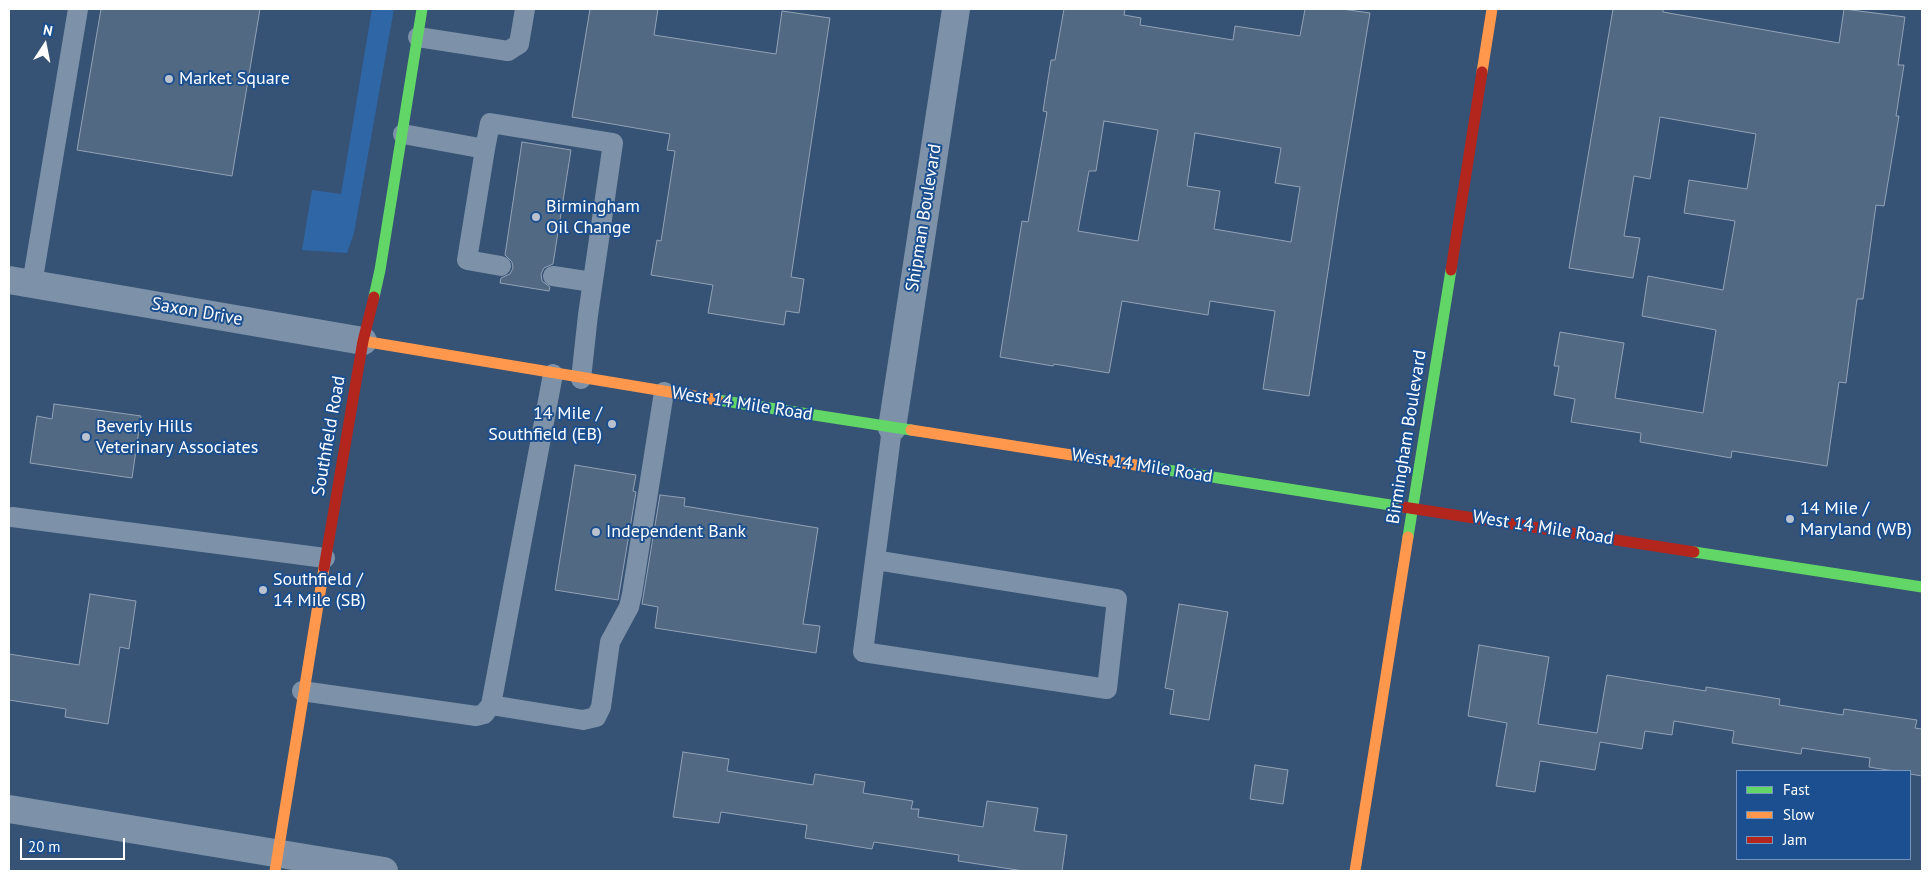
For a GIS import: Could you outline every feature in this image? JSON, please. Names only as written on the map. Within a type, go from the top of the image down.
[{"type":"main road","name":"Southfield Road","points":[[276,862],[302,692],[363,341],[380,270],[422,9]]},
{"type":"main road","name":"Birmingham Boulevard","points":[[1355,871],[1492,9]]},
{"type":"main road","name":"West 14 Mile Road","points":[[363,341],[580,379],[1922,587]]},
{"type":"street","name":"Shipman Boulevard","points":[[892,428],[956,9]]},
{"type":"street","name":"Saxon Drive","points":[[20,282],[363,341]]},
{"type":"street","points":[[9,809],[276,862],[384,871]]},
{"type":"lane","points":[[20,282],[78,9]]},
{"type":"lane","points":[[418,37],[508,51],[519,44],[524,9]]},
{"type":"lane","points":[[501,266],[467,260],[490,123],[613,143],[592,282],[580,379]]},
{"type":"lane","points":[[403,134],[485,149]]},
{"type":"lane","points":[[553,276],[592,282]]},
{"type":"lane","points":[[302,692],[476,716],[484,714],[491,705],[553,374]]},
{"type":"lane","points":[[491,705],[583,720],[596,717],[602,707],[610,642],[624,618],[632,594],[664,392]]},
{"type":"lane","points":[[875,560],[1117,599],[1107,689],[863,652],[892,428]]},
{"type":"lane","points":[[12,517],[325,558]]},
{"type":"shaded area","points":[[372,9],[394,9],[354,233],[347,253],[302,250],[312,190],[341,194]]},
{"type":"building","name":"Market Square","points":[[101,9],[260,9],[232,176],[77,150]]},
{"type":"building","points":[[590,9],[658,9],[654,35],[776,54],[782,11],[830,18],[791,277],[804,279],[799,313],[786,311],[784,325],[708,313],[713,285],[651,275],[657,240],[661,241],[675,151],[667,150],[670,134],[572,117]]},
{"type":"building","points":[[1064,9],[1125,9],[1124,15],[1141,18],[1140,25],[1233,40],[1235,26],[1300,36],[1305,9],[1342,9],[1370,13],[1309,396],[1263,389],[1275,311],[1210,301],[1208,315],[1122,301],[1109,373],[1000,357],[1022,221],[1028,222],[1047,112],[1043,111],[1051,60],[1055,60]],"holes":[[[1104,121],[1158,130],[1138,241],[1078,231],[1089,171],[1096,171]],[[1195,133],[1281,148],[1275,183],[1300,187],[1291,242],[1214,229],[1220,191],[1187,186]]]},
{"type":"building","points":[[1613,9],[1663,9],[1663,12],[1839,43],[1844,9],[1905,17],[1898,65],[1904,65],[1896,116],[1899,116],[1884,206],[1876,205],[1863,299],[1857,299],[1846,383],[1839,382],[1827,466],[1732,451],[1731,458],[1640,442],[1641,433],[1571,422],[1575,399],[1554,395],[1559,366],[1554,366],[1560,332],[1624,343],[1615,398],[1703,413],[1716,330],[1642,316],[1648,276],[1723,290],[1735,221],[1684,213],[1689,180],[1747,189],[1756,134],[1660,117],[1650,179],[1634,176],[1624,236],[1640,238],[1633,278],[1569,268]]},
{"type":"building","name":"Birmingham Oil Change","points":[[522,142],[571,150],[553,264],[544,268],[541,274],[542,281],[550,287],[549,291],[500,283],[501,278],[510,274],[513,268],[512,262],[505,255]]},
{"type":"building","name":"Beverly Hills Veterinary Associates","points":[[54,404],[141,416],[132,478],[30,463],[37,416],[52,419]]},
{"type":"building","name":"Independent Bank","points":[[575,465],[636,475],[633,491],[636,492],[618,600],[555,590]]},
{"type":"building","points":[[660,495],[685,498],[684,506],[818,528],[803,624],[820,626],[816,653],[655,628],[658,607],[642,604]]},
{"type":"building","points":[[90,594],[136,601],[129,649],[120,647],[108,724],[65,717],[66,709],[9,700],[9,654],[79,665]]},
{"type":"building","points":[[1179,604],[1228,612],[1209,720],[1170,714],[1174,690],[1165,688]]},
{"type":"building","points":[[1479,645],[1549,657],[1538,724],[1597,733],[1607,675],[1706,691],[1706,687],[1780,699],[1779,705],[1843,715],[1844,709],[1917,720],[1915,728],[1922,729],[1922,776],[1911,774],[1911,770],[1888,770],[1869,767],[1870,758],[1802,748],[1801,754],[1732,743],[1734,731],[1674,721],[1672,735],[1645,731],[1642,749],[1600,742],[1595,770],[1540,761],[1535,792],[1496,786],[1507,723],[1468,716]]},
{"type":"building","points":[[683,752],[729,759],[727,771],[813,785],[815,774],[865,782],[863,793],[913,801],[911,809],[919,809],[918,817],[983,827],[987,801],[1038,808],[1034,831],[1067,835],[1062,871],[1024,871],[958,861],[959,855],[874,842],[872,849],[805,838],[807,825],[721,812],[719,823],[673,817]]},
{"type":"building","points":[[1255,765],[1288,770],[1283,804],[1250,799]]},
{"type":"traffic: fast","points":[[374,297],[422,9]]},
{"type":"traffic: fast","points":[[1408,537],[1451,270]]},
{"type":"traffic: fast","points":[[718,400],[911,430]]},
{"type":"traffic: fast","points":[[1155,468],[1403,507]]},
{"type":"traffic: fast","points":[[1694,552],[1922,587]]},
{"type":"traffic: slow","points":[[1482,72],[1492,9]]},
{"type":"traffic: slow","points":[[363,341],[718,400]]},
{"type":"traffic: slow","points":[[911,430],[1155,468]]},
{"type":"traffic: slow","points":[[1355,871],[1408,537]]},
{"type":"traffic: slow","points":[[275,871],[324,568]]},
{"type":"traffic: jam","points":[[1451,270],[1482,72]]},
{"type":"traffic: jam","points":[[324,568],[363,341],[374,297]]},
{"type":"traffic: jam","points":[[1403,507],[1694,552]]},
{"type":"place","name":"Market Square","points":[[169,79]]},
{"type":"place","name":"Birmingham Oil Change","points":[[536,217]]},
{"type":"place","name":"14 Mile / Southfield (EB)","points":[[612,424]]},
{"type":"place","name":"Beverly Hills Veterinary Associates","points":[[86,437]]},
{"type":"place","name":"14 Mile / Maryland (WB)","points":[[1790,519]]},
{"type":"place","name":"Independent Bank","points":[[596,532]]},
{"type":"place","name":"Southfield / 14 Mile (SB)","points":[[263,590]]}]
